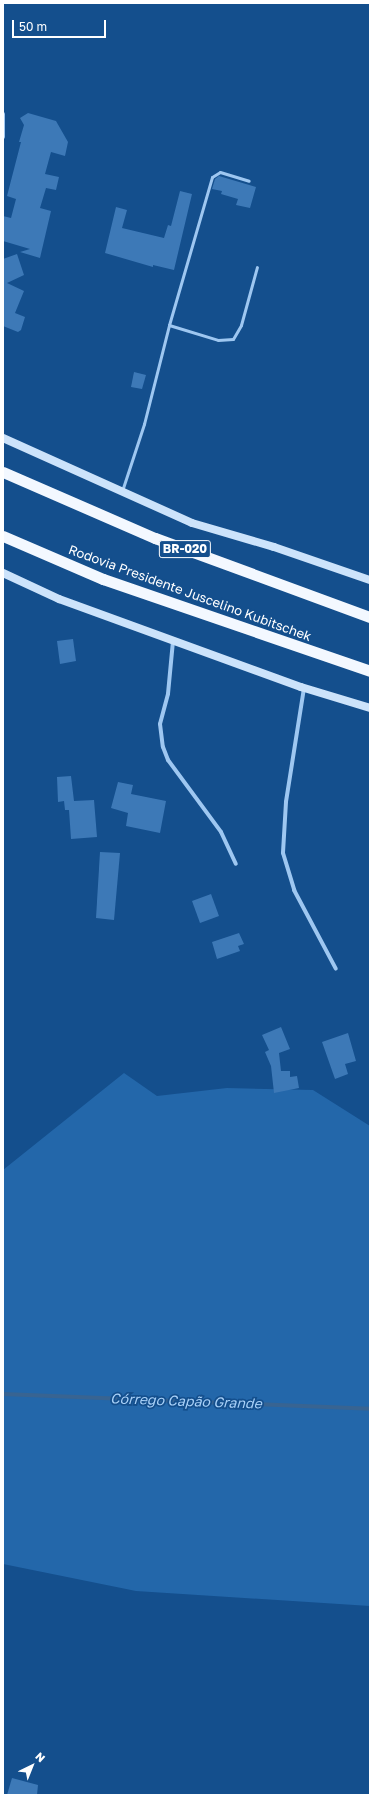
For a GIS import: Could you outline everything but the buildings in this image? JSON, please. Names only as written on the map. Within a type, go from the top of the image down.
[{"type":"highway","name":"BR-020","points":[[3,472],[155,538],[370,617]]},
{"type":"highway","name":"Rodovia Presidente Juscelino Kubitschek","points":[[3,536],[103,579],[370,672]]},
{"type":"main road","points":[[3,438],[122,493],[192,523],[274,547],[370,580]]},
{"type":"main road","points":[[3,573],[59,599],[304,688],[370,708]]},
{"type":"street","points":[[3,114],[3,137]]},
{"type":"street","points":[[173,640],[168,694],[160,724],[163,747],[168,760],[221,832],[236,864]]},
{"type":"street","points":[[304,688],[286,802],[283,853],[294,890],[336,969]]},
{"type":"lane","points":[[122,493],[144,424],[169,324],[212,177],[220,172],[249,181]]},
{"type":"lane","points":[[169,324],[218,340],[233,339],[241,325],[257,267]]},
{"type":"shaded area","points":[[124,1073],[157,1096],[227,1088],[313,1090],[370,1126],[370,1606],[136,1591],[3,1564],[3,1170]]},
{"type":"waterway","name":"Córrego Capão Grande","points":[[3,1394],[370,1409]]}]
